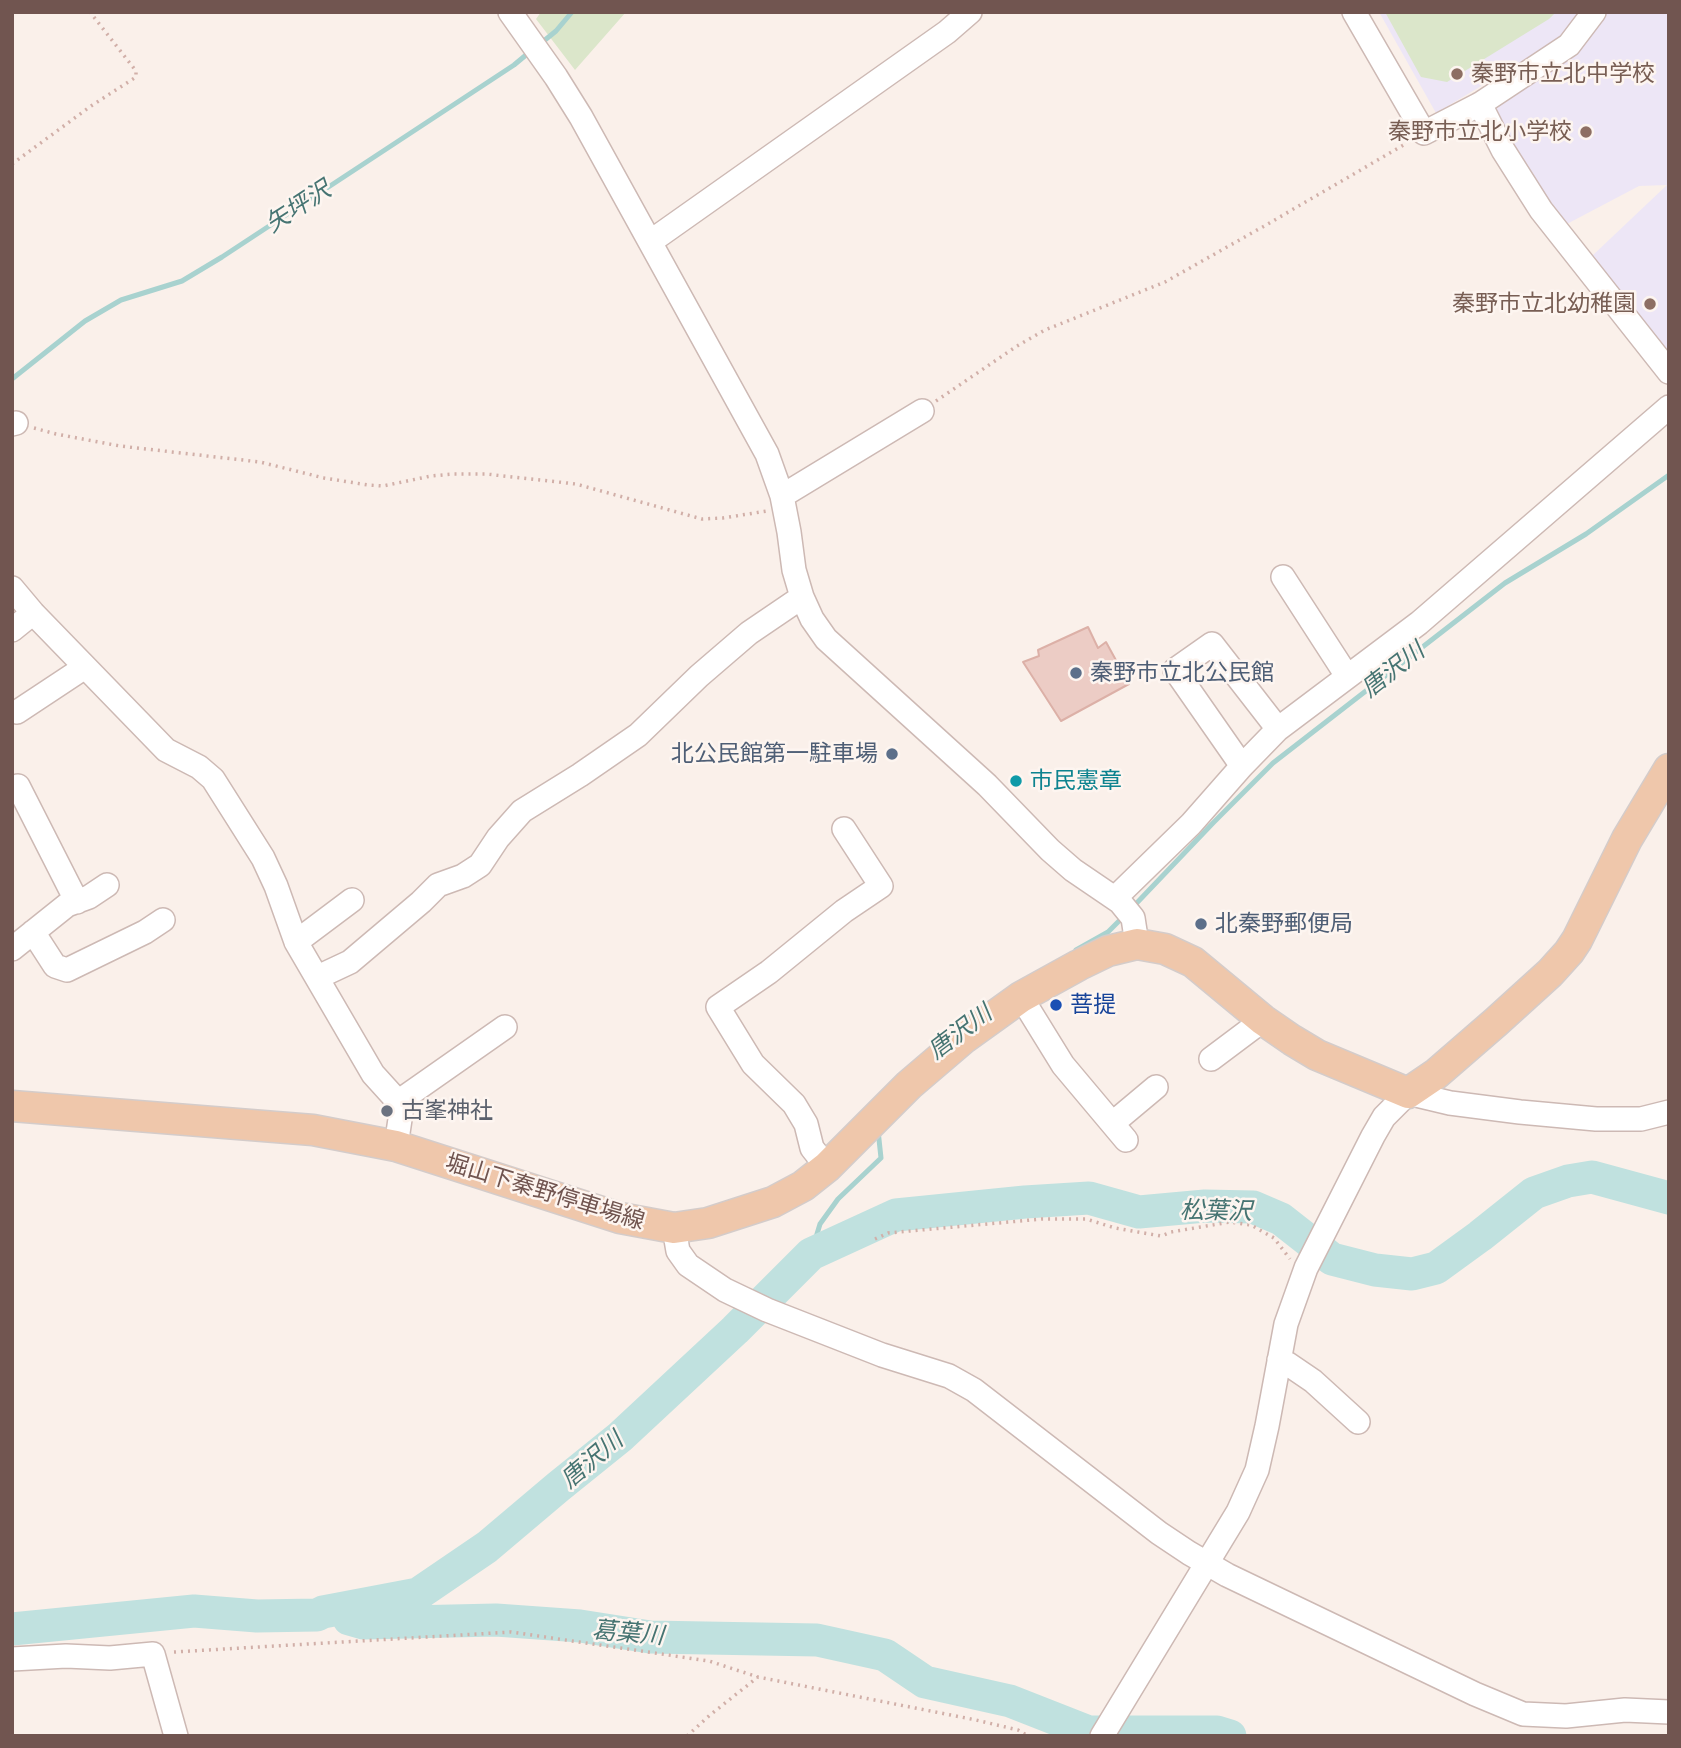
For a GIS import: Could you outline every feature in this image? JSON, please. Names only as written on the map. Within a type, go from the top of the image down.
[{"type":"main road","points":[[1408,1093],[1436,1074],[1496,1022],[1569,952],[1627,839],[1669,769]]},
{"type":"main road","name":"堀山下秦野停車場線","points":[[13,1104],[313,1130],[396,1146],[620,1218],[674,1228],[708,1223],[773,1202],[803,1186],[828,1167],[909,1085],[964,1038],[1021,997],[1108,951],[1126,916],[1165,949],[1193,962],[1263,1020],[1292,1040],[1317,1055],[1408,1093]]},
{"type":"street","points":[[650,242],[947,32],[970,12]]},
{"type":"street","points":[[1354,12],[1424,134],[1480,104],[1569,45],[1594,12]]},
{"type":"street","points":[[514,14],[581,117],[767,454],[783,501],[794,570],[812,620],[826,639],[987,785],[1050,850],[1126,916],[1191,824],[1278,729],[1419,623],[1669,407]]},
{"type":"street","points":[[1480,104],[1503,150],[1541,210],[1669,372]]},
{"type":"street","points":[[783,501],[922,411]]},
{"type":"street","points":[[1283,577],[1347,676]]},
{"type":"street","points":[[12,588],[166,750],[199,766],[213,779],[263,858],[296,942],[373,1074],[402,1106],[396,1146]]},
{"type":"street","points":[[317,977],[350,961],[439,885],[463,876],[480,865],[498,838],[522,811],[638,735],[699,676],[749,633],[802,597]]},
{"type":"street","points":[[12,629],[33,613]]},
{"type":"street","points":[[1242,766],[1175,670],[1212,643],[1278,729]]},
{"type":"street","points":[[17,712],[85,667]]},
{"type":"street","points":[[18,786],[77,902]]},
{"type":"street","points":[[828,1167],[813,1148],[806,1124],[794,1104],[753,1064],[718,1007],[769,972],[844,911],[880,886],[844,829]]},
{"type":"street","points":[[12,949],[67,905],[89,898],[107,885]]},
{"type":"street","points":[[296,942],[352,900]]},
{"type":"street","points":[[33,932],[55,966],[67,970],[145,932],[163,920]]},
{"type":"street","points":[[1021,997],[1063,1065],[1120,1132],[1156,1087]]},
{"type":"street","points":[[1211,1059],[1263,1020]]},
{"type":"street","points":[[398,1102],[505,1027]]},
{"type":"street","points":[[1102,1736],[1238,1512],[1257,1470],[1286,1324],[1322,1236],[1384,1117],[1408,1093],[1450,1103],[1596,1119],[1641,1119],[1669,1112]]},
{"type":"street","points":[[674,1228],[678,1251],[688,1265],[725,1290],[767,1310],[882,1355],[949,1376],[974,1390],[1159,1533],[1227,1575],[1475,1694],[1523,1714],[1566,1716],[1625,1710],[1669,1712]]},
{"type":"street","points":[[1279,1360],[1313,1381],[1358,1422]]},
{"type":"street","points":[[12,1659],[66,1656],[110,1658],[153,1654],[176,1736]]},
{"type":"path","points":[[12,164],[91,106],[136,77],[136,71],[90,12]]},
{"type":"path","points":[[922,411],[1045,330],[1165,282],[1424,134]]},
{"type":"path","points":[[14,423],[120,446],[260,462],[324,478],[368,485],[383,486],[442,475],[486,474],[576,484],[702,519],[767,511],[783,501]]},
{"type":"path","points":[[875,1239],[888,1233],[1042,1219],[1086,1219],[1115,1228],[1161,1236],[1171,1231],[1230,1222],[1251,1225],[1275,1238],[1291,1260],[1309,1264]]},
{"type":"path","points":[[153,1654],[511,1632],[709,1661],[758,1678],[976,1720],[1018,1730],[1028,1736]]},
{"type":"path","points":[[687,1736],[758,1678]]},
{"type":"shaded area","name":"秦野市立北中学校","points":[[1379,12],[1583,12],[1565,36],[1436,113]]},
{"type":"shaded area","name":"秦野市立北小学校","points":[[1607,12],[1669,12],[1669,352],[1592,256],[1667,185],[1639,186],[1565,225],[1543,198],[1496,115],[1497,102],[1585,40]]},
{"type":"green space","points":[[541,12],[626,12],[575,70],[536,19]]},
{"type":"green space","name":"秦野市立北中学校","points":[[1385,12],[1556,12],[1549,19],[1447,82],[1421,77]]},
{"type":"building","name":"秦野市立北公民館","points":[[1088,627],[1098,648],[1106,642],[1129,684],[1061,721],[1023,662],[1039,656],[1038,650]]},
{"type":"waterway","name":"矢坪沢","points":[[540,44],[556,31],[572,12]]},
{"type":"waterway","name":"矢坪沢","points":[[12,379],[85,321],[121,300],[182,281],[222,257],[514,65],[532,50]]},
{"type":"waterway","name":"唐沢川","points":[[1131,909],[1273,763],[1505,583],[1586,534],[1669,475]]},
{"type":"waterway","name":"唐沢川","points":[[1076,950],[1108,932],[1124,916]]},
{"type":"waterway","name":"唐沢川","points":[[811,1254],[820,1224],[838,1199],[881,1158],[878,1130]]},
{"type":"waterway","name":"唐沢川","points":[[12,1629],[194,1611],[257,1616],[317,1615],[418,1594],[487,1547],[620,1437],[735,1330],[811,1254],[896,1215],[1089,1198],[1139,1212],[1205,1206],[1253,1207],[1281,1219],[1332,1259],[1375,1270],[1412,1274],[1436,1268],[1534,1193],[1568,1181],[1592,1177],[1669,1198]]},
{"type":"waterway","name":"葛葉川","points":[[349,1619],[363,1623],[496,1620],[580,1626],[650,1637],[817,1640],[885,1655],[925,1682],[1010,1701],[1089,1732],[1217,1732],[1230,1736]]},
{"type":"place","name":"秦野市立北中学校","points":[[1457,74]]},
{"type":"place","name":"秦野市立北小学校","points":[[1586,132]]},
{"type":"place","name":"秦野市立北幼稚園","points":[[1650,304]]},
{"type":"place","name":"秦野市立北公民館","points":[[1076,673]]},
{"type":"place","name":"北公民館第一駐車場","points":[[892,754]]},
{"type":"place","name":"市民憲章","points":[[1016,781]]},
{"type":"place","name":"北秦野郵便局","points":[[1201,924]]},
{"type":"place","name":"菩提","points":[[1056,1005]]},
{"type":"place","name":"古峯神社","points":[[387,1111]]},
{"type":"water label","name":"松葉沢","points":[[1216,1211]]}]
